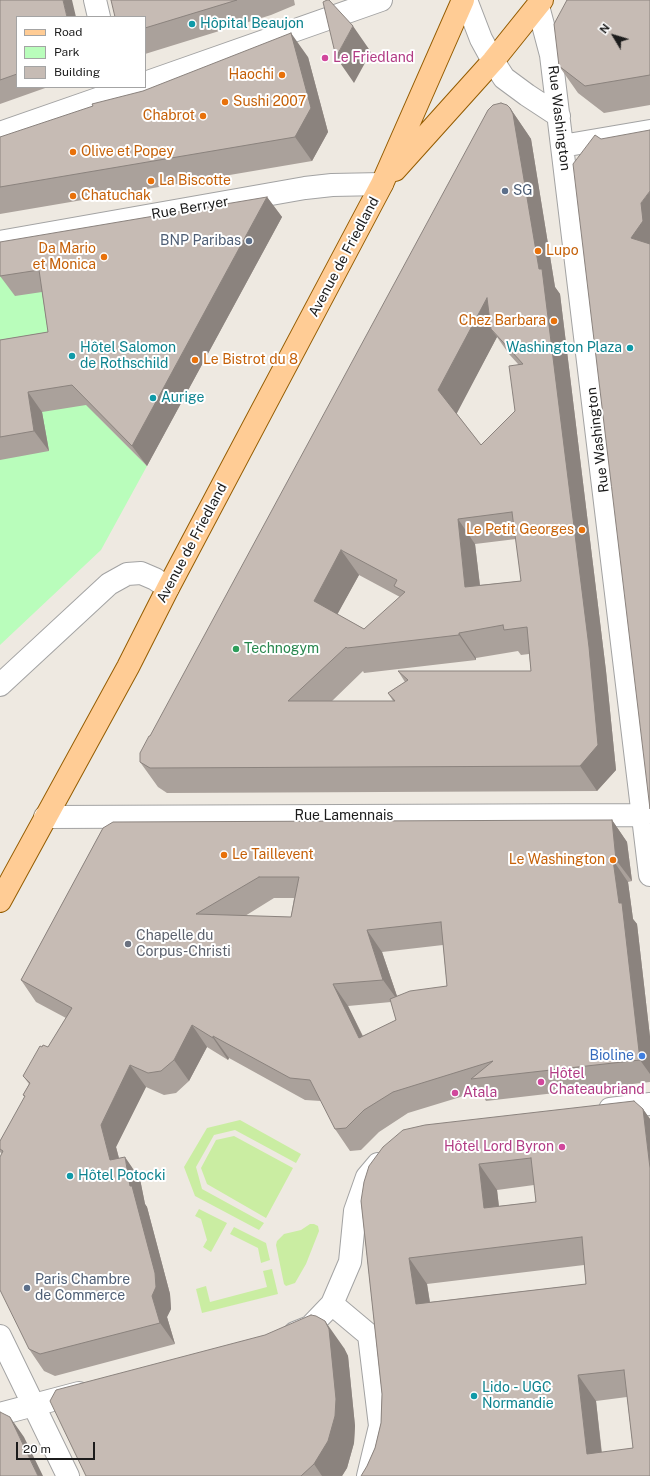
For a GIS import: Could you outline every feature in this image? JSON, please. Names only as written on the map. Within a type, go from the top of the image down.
[{"type":"main road","name":"Avenue de Friedland","points":[[0,901],[128,667],[168,588],[382,184],[463,0]]},
{"type":"main road","name":"Avenue de Friedland","points":[[382,184],[493,61],[540,3]]},
{"type":"street","points":[[95,0],[99,16]]},
{"type":"street","points":[[146,82],[325,9],[381,0]]},
{"type":"street","points":[[466,0],[481,39],[504,78],[559,116]]},
{"type":"street","name":"Rue Washington","points":[[540,3],[551,55],[559,116],[650,875]]},
{"type":"street","points":[[0,133],[122,89]]},
{"type":"street","points":[[562,146],[650,131]]},
{"type":"street","name":"Rue Berryer","points":[[0,242],[305,188],[332,185],[382,184]]},
{"type":"street","points":[[0,685],[109,584],[127,574],[141,573],[156,579],[168,588]]},
{"type":"street","name":"Rue Lamennais","points":[[46,817],[643,815]]},
{"type":"street","points":[[588,1112],[650,1104]]},
{"type":"street","points":[[273,1341],[310,1327],[332,1304],[350,1262],[355,1211],[367,1178],[390,1149]]},
{"type":"street","points":[[332,1304],[368,1335],[380,1426],[368,1476]]},
{"type":"street","points":[[0,1336],[68,1476]]},
{"type":"street","points":[[0,1414],[97,1388]]},
{"type":"green space","points":[[73,253],[97,416],[147,466],[101,550],[0,645],[0,265]]},
{"type":"green space","points":[[240,1120],[301,1154],[296,1163],[235,1130],[214,1135],[196,1167],[202,1189],[264,1223],[259,1230],[195,1196],[184,1167],[207,1128]]},
{"type":"green space","points":[[234,1136],[293,1168],[266,1218],[207,1184],[201,1168],[216,1140]]},
{"type":"green space","points":[[199,1209],[227,1223],[211,1252],[203,1247],[207,1240],[201,1219],[195,1216]]},
{"type":"green space","points":[[310,1224],[318,1226],[319,1231],[306,1264],[295,1283],[286,1286],[284,1284],[276,1245],[277,1241],[284,1234],[301,1230]]},
{"type":"green space","points":[[234,1227],[266,1243],[270,1260],[261,1263],[258,1248],[230,1234]]},
{"type":"green space","points":[[272,1269],[278,1294],[202,1313],[196,1289],[206,1286],[210,1302],[267,1287],[263,1271]]},
{"type":"building","points":[[0,0],[63,0],[67,16],[16,16],[16,74],[0,80]]},
{"type":"building","points":[[111,0],[237,0],[146,28],[146,16],[115,16]]},
{"type":"building","points":[[329,0],[353,26],[336,57],[323,2]]},
{"type":"building","points":[[567,0],[650,0],[650,75],[585,86],[559,66],[554,24]]},
{"type":"building","points":[[291,33],[311,108],[295,137],[0,187],[0,137],[93,106],[92,104],[143,91]]},
{"type":"building","points":[[501,103],[507,105],[513,114],[539,269],[542,269],[589,647],[598,745],[580,766],[150,768],[140,762],[140,753],[488,110],[493,105]],"holes":[[[487,298],[491,329],[523,364],[509,366],[515,411],[481,445],[438,390]],[[512,512],[521,581],[465,587],[458,519]],[[341,550],[397,580],[394,586],[405,592],[364,629],[314,601]],[[503,625],[504,630],[527,627],[531,671],[398,671],[408,680],[388,693],[395,701],[288,701],[346,647],[459,635],[459,633]]]},
{"type":"building","points":[[650,130],[650,191],[641,203],[643,221],[631,238],[650,244],[650,809],[573,164],[595,135],[601,139]]},
{"type":"building","points":[[267,197],[132,446],[72,385],[28,392],[34,431],[0,437],[0,340],[48,332],[39,270],[0,276],[0,242]]},
{"type":"building","points":[[612,820],[616,860],[613,860],[619,903],[622,903],[640,1060],[471,1079],[493,1061],[393,1092],[364,1110],[346,1128],[335,1129],[310,1080],[290,1078],[213,1036],[213,1038],[192,1025],[174,1060],[161,1071],[148,1073],[130,1065],[101,1125],[110,1160],[125,1157],[130,1186],[132,1186],[155,1273],[156,1287],[152,1296],[160,1323],[40,1354],[29,1349],[0,1290],[0,1157],[3,1151],[0,1149],[0,1141],[25,1096],[23,1095],[30,1083],[23,1076],[40,1046],[42,1047],[43,1045],[48,1047],[72,1008],[21,980],[103,828],[113,822]],"holes":[[[259,877],[299,877],[291,917],[196,914]],[[441,922],[447,986],[410,991],[390,999],[396,1020],[359,1038],[333,984],[383,980],[367,930]]]},
{"type":"building","points":[[634,1101],[643,1109],[650,1168],[650,1476],[361,1476],[375,1448],[381,1423],[382,1394],[361,1201],[364,1182],[369,1166],[383,1147],[403,1130],[425,1125]],"holes":[[[531,1158],[536,1202],[484,1208],[479,1164]],[[582,1237],[586,1284],[416,1304],[409,1258]],[[624,1370],[633,1448],[587,1454],[578,1375]]]},
{"type":"building","points":[[311,1315],[325,1321],[329,1329],[336,1399],[335,1416],[328,1441],[314,1464],[301,1476],[86,1476],[50,1401],[56,1390],[265,1335]]},
{"type":"building","points":[[0,1412],[10,1417],[38,1476],[0,1476]]},
{"type":"place","name":"Hôpital Beaujon","points":[[192,24]]},
{"type":"place","name":"Le Friedland","points":[[325,58]]},
{"type":"place","name":"Haochi","points":[[282,75]]},
{"type":"place","name":"Sushi 2007","points":[[225,102]]},
{"type":"place","name":"Chabrot","points":[[203,116]]},
{"type":"place","name":"Olive et Popey","points":[[73,152]]},
{"type":"place","name":"La Biscotte","points":[[151,181]]},
{"type":"place","name":"SG","points":[[505,191]]},
{"type":"place","name":"Chatuchak","points":[[73,196]]},
{"type":"place","name":"BNP Paribas","points":[[249,241]]},
{"type":"place","name":"Lupo","points":[[538,251]]},
{"type":"place","name":"Da Mario et Monica","points":[[104,257]]},
{"type":"place","name":"Chez Barbara","points":[[554,321]]},
{"type":"place","name":"Washington Plaza","points":[[630,348]]},
{"type":"place","name":"Hôtel Salomon de Rothschild","points":[[72,356]]},
{"type":"place","name":"Le Bistrot du 8","points":[[195,360]]},
{"type":"place","name":"Aurige","points":[[153,398]]},
{"type":"place","name":"Le Petit Georges","points":[[582,530]]},
{"type":"place","name":"Technogym","points":[[236,649]]},
{"type":"place","name":"Le Taillevent","points":[[224,855]]},
{"type":"place","name":"Le Washington","points":[[613,860]]},
{"type":"place","name":"Chapelle du Corpus-Christi","points":[[128,944]]},
{"type":"place","name":"Bioline","points":[[642,1056]]},
{"type":"place","name":"Hôtel Chateaubriand","points":[[541,1082]]},
{"type":"place","name":"Atala","points":[[455,1093]]},
{"type":"place","name":"Hôtel Lord Byron","points":[[562,1147]]},
{"type":"place","name":"Hôtel Potocki","points":[[70,1176]]},
{"type":"place","name":"Paris Chambre de Commerce","points":[[27,1288]]},
{"type":"place","name":"Lido - UGC Normandie","points":[[474,1396]]}]
